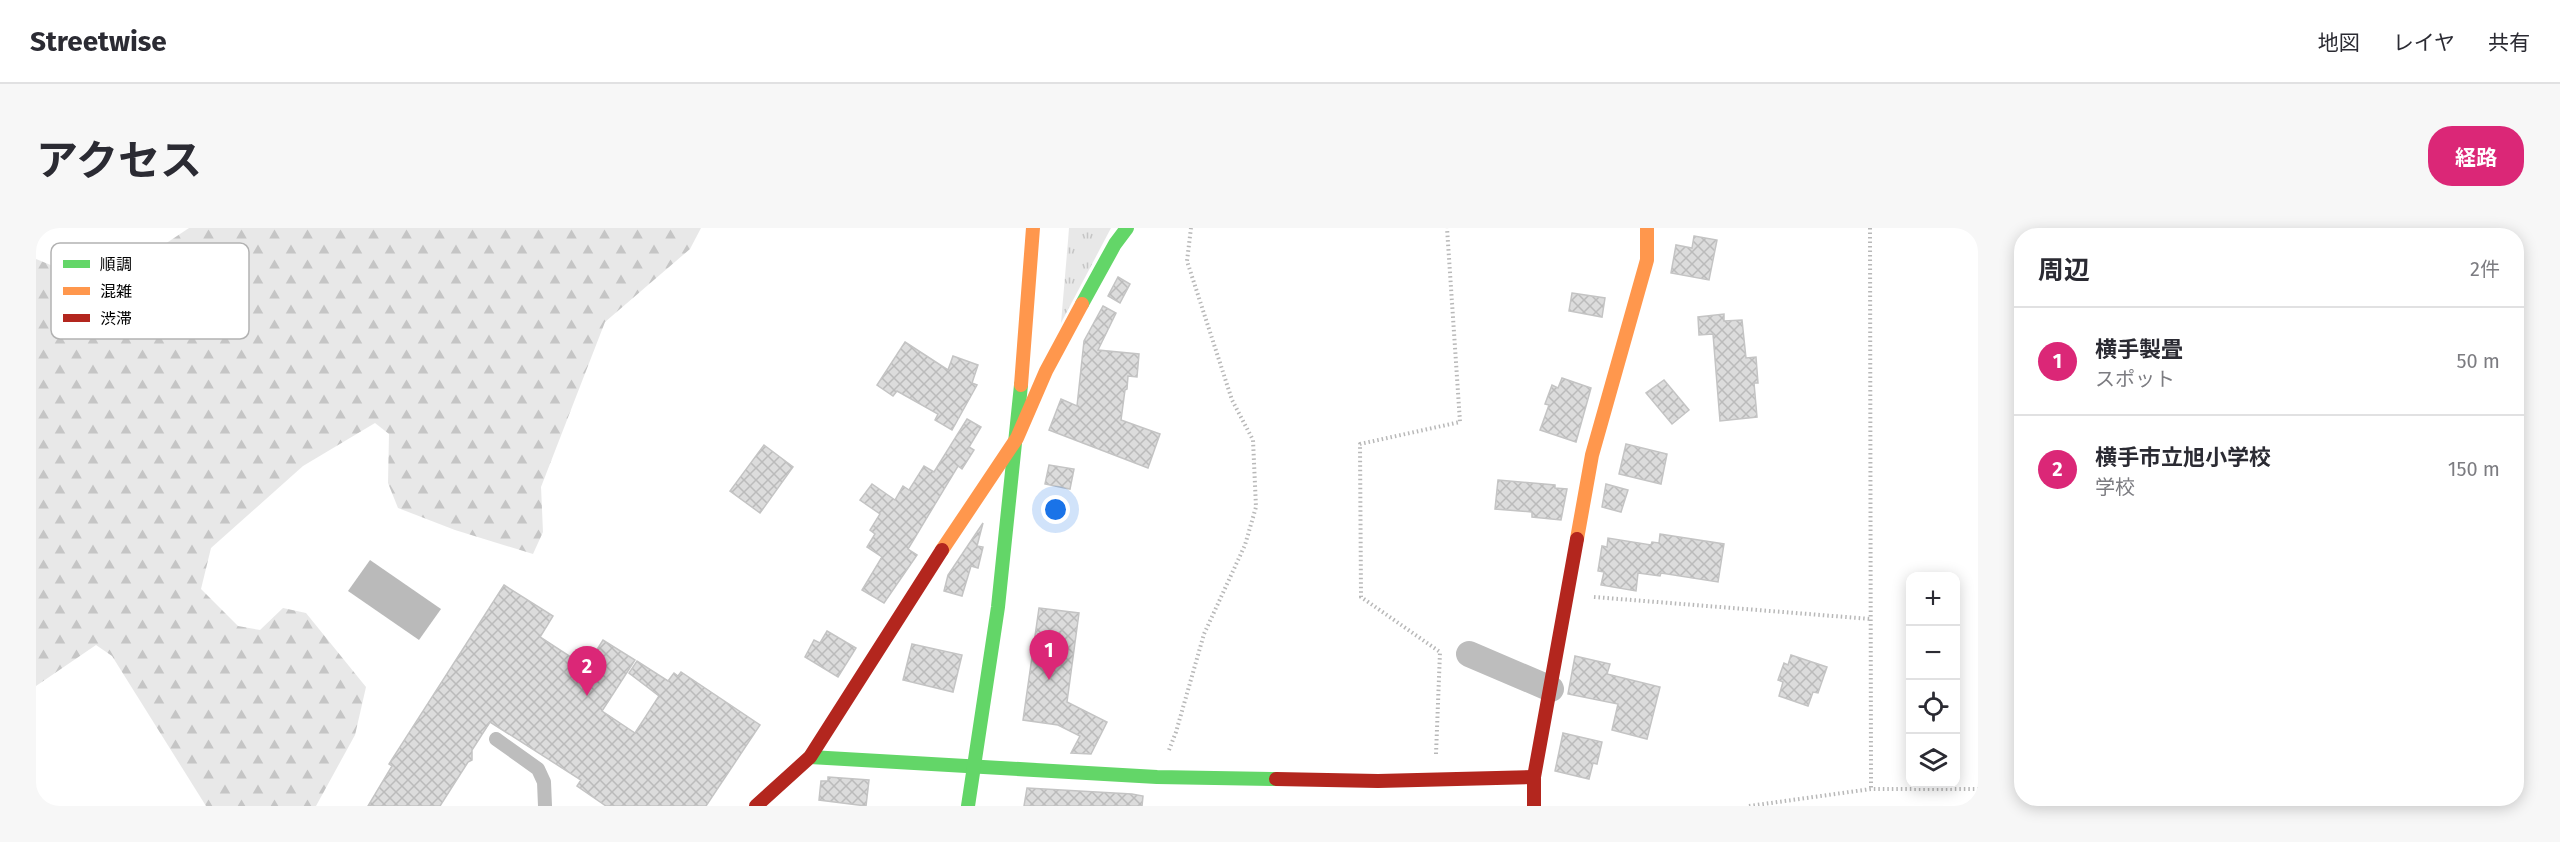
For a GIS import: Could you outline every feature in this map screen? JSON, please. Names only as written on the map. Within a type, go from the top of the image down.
[{"type":"street","points":[[968,806],[998,607],[1017,438],[1034,228]]},
{"type":"street","points":[[756,806],[810,757],[899,615],[1017,438],[1046,371],[1115,244],[1127,228]]},
{"type":"street","points":[[1534,806],[1534,777],[1592,455],[1647,260],[1647,228]]},
{"type":"street","points":[[1469,654],[1551,689]]},
{"type":"street","points":[[810,757],[1157,777],[1378,781],[1534,777]]},
{"type":"lane","points":[[496,738],[538,769],[544,782],[545,806]]},
{"type":"path","points":[[1157,777],[1176,732],[1204,634],[1245,545],[1256,507],[1253,440],[1232,400],[1187,261],[1191,228]]},
{"type":"path","points":[[1436,780],[1440,652],[1361,597],[1360,444],[1460,422],[1447,228]]},
{"type":"path","points":[[1870,228],[1871,789]]},
{"type":"path","points":[[1568,595],[1871,619]]},
{"type":"path","points":[[1749,806],[1871,789],[1978,789]]},
{"type":"green space","points":[[189,228],[701,228],[690,249],[605,322],[541,487],[543,532],[533,554],[455,530],[398,508],[388,483],[389,434],[375,423],[303,466],[211,548],[201,589],[238,626],[260,630],[283,608],[306,613],[366,687],[355,735],[316,806],[206,806],[112,656],[96,645],[36,686],[36,259],[51,265],[51,339],[249,339],[249,243],[166,243]]},
{"type":"green space","points":[[1069,228],[1111,228],[1061,323],[1068,241]]},
{"type":"shaded area","points":[[370,560],[441,609],[419,640],[348,591]]},
{"type":"building","points":[[1694,236],[1717,240],[1709,280],[1671,273],[1676,245],[1692,248]]},
{"type":"building","points":[[1118,277],[1130,284],[1120,303],[1108,296]]},
{"type":"building","points":[[1572,293],[1605,298],[1602,317],[1569,311]]},
{"type":"building","points":[[1103,306],[1116,313],[1098,350],[1139,354],[1137,377],[1128,376],[1121,420],[1160,434],[1148,468],[1049,430],[1061,399],[1077,406],[1084,341]]},
{"type":"building","points":[[1724,314],[1724,321],[1742,320],[1746,358],[1756,357],[1758,383],[1754,383],[1757,417],[1720,421],[1713,334],[1699,335],[1698,317]]},
{"type":"building","points":[[905,342],[948,370],[953,356],[978,365],[972,383],[977,385],[952,430],[935,420],[938,414],[897,391],[893,396],[877,385]]},
{"type":"building","points":[[1562,378],[1591,388],[1576,442],[1540,430],[1549,405],[1545,404],[1552,385],[1558,388]]},
{"type":"building","points":[[1664,380],[1689,410],[1672,424],[1646,393]]},
{"type":"building","points":[[967,419],[981,427],[969,447],[974,450],[962,469],[958,466],[908,549],[917,555],[884,603],[862,590],[882,557],[867,547],[875,534],[870,530],[880,514],[860,500],[872,484],[895,500],[903,486],[909,490],[924,466],[934,472]]},
{"type":"building","points":[[1626,444],[1667,454],[1661,484],[1619,474]]},
{"type":"building","points":[[764,445],[793,467],[760,513],[730,491]]},
{"type":"building","points":[[1049,465],[1074,469],[1070,489],[1045,484]]},
{"type":"building","points":[[1498,480],[1555,485],[1555,488],[1567,489],[1561,520],[1532,517],[1532,512],[1495,509]]},
{"type":"building","points":[[1606,484],[1628,490],[1621,512],[1602,507]]},
{"type":"building","points":[[983,523],[977,546],[983,547],[978,568],[971,566],[962,596],[944,591],[948,575]]},
{"type":"building","points":[[1660,534],[1724,544],[1718,582],[1661,573],[1660,576],[1638,573],[1636,591],[1601,585],[1604,572],[1598,571],[1602,546],[1607,547],[1608,538],[1651,545],[1652,542],[1659,543]]},
{"type":"building","points":[[504,585],[553,616],[540,637],[586,667],[603,640],[635,660],[602,711],[635,733],[659,696],[629,673],[637,661],[668,681],[674,673],[678,676],[681,672],[760,725],[706,806],[606,806],[577,786],[581,780],[490,722],[472,750],[472,760],[468,762],[440,806],[368,806],[392,766],[389,764]]},
{"type":"building","points":[[1039,608],[1079,613],[1067,702],[1107,722],[1091,754],[1071,753],[1080,736],[1058,725],[1023,720]]},
{"type":"building","points":[[827,631],[856,648],[838,677],[805,657],[814,640],[820,643]]},
{"type":"building","points":[[912,644],[962,655],[953,692],[903,680]]},
{"type":"building","points":[[1791,655],[1827,667],[1818,693],[1813,692],[1808,706],[1779,696],[1783,682],[1778,680],[1784,663],[1788,665]]},
{"type":"building","points":[[1575,656],[1610,664],[1607,674],[1660,687],[1647,739],[1612,730],[1618,704],[1568,694]]},
{"type":"building","points":[[1563,733],[1602,742],[1597,764],[1593,763],[1589,779],[1555,771]]},
{"type":"building","points":[[828,777],[869,780],[866,806],[819,800],[821,781],[828,781]]},
{"type":"building","points":[[1027,788],[1132,794],[1143,796],[1142,806],[1024,806]]},
{"type":"traffic: fast","points":[[1082,304],[1115,244],[1127,228]]},
{"type":"traffic: fast","points":[[968,806],[998,607],[1021,385]]},
{"type":"traffic: fast","points":[[810,757],[1157,777],[1276,779]]},
{"type":"traffic: slow","points":[[1021,385],[1033,228]]},
{"type":"traffic: slow","points":[[1577,539],[1592,455],[1647,260],[1647,228]]},
{"type":"traffic: slow","points":[[942,550],[1017,438],[1046,371],[1082,304]]},
{"type":"traffic: jam","points":[[1534,806],[1534,777],[1577,539]]},
{"type":"traffic: jam","points":[[756,806],[810,757],[942,550]]},
{"type":"traffic: jam","points":[[1276,779],[1378,781],[1534,777]]},
{"type":"place","name":"横手製畳","points":[[1049,680]]},
{"type":"place","name":"横手市立旭小学校","points":[[587,696]]}]
